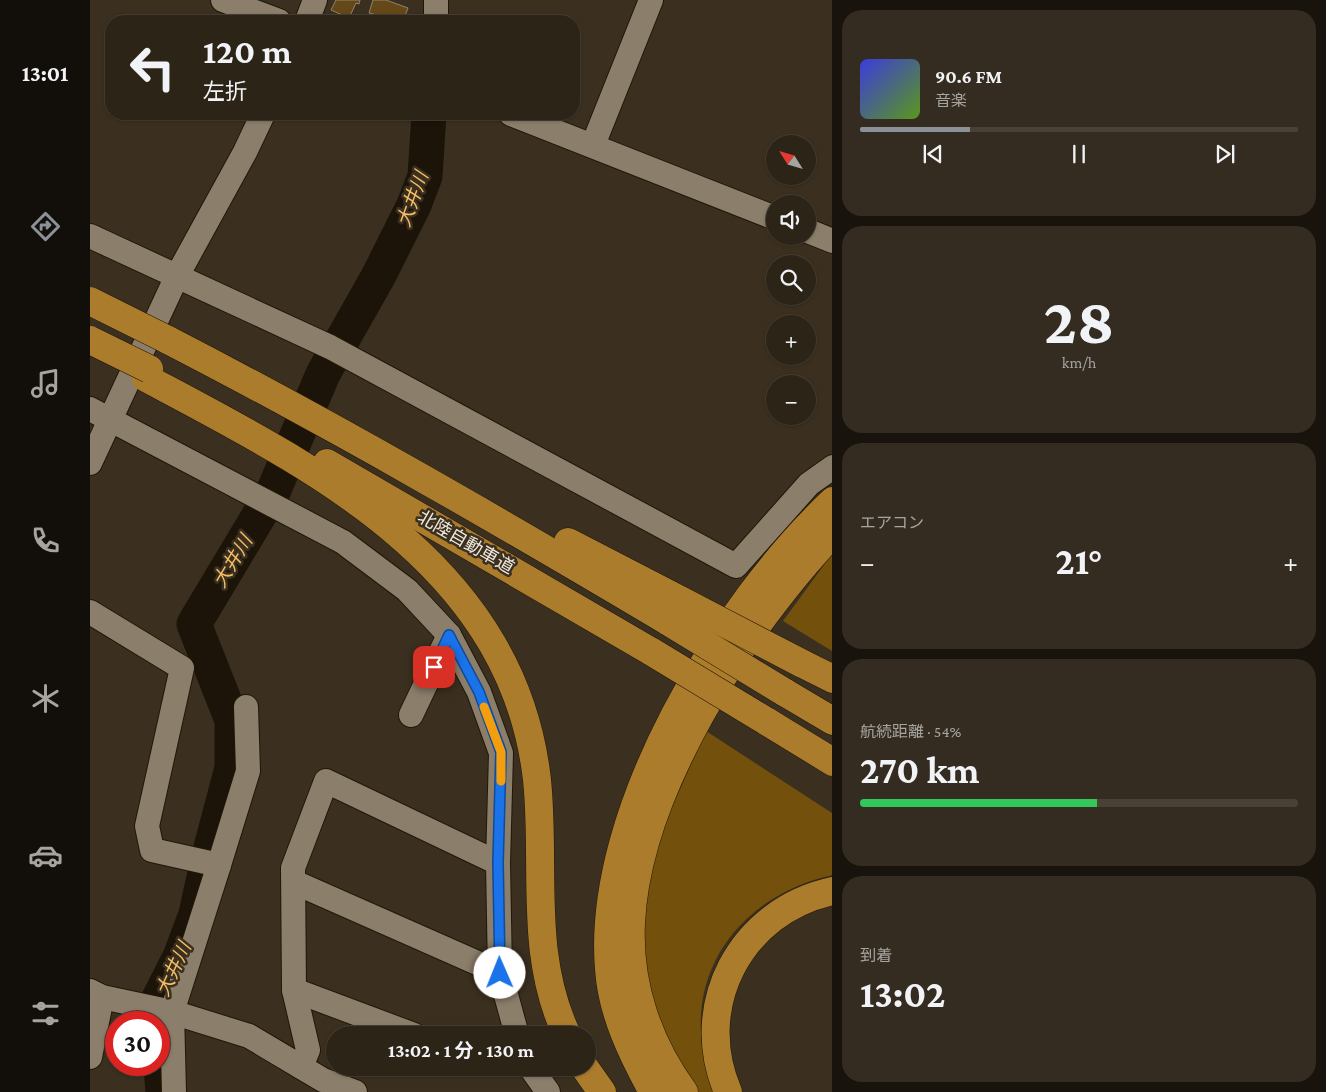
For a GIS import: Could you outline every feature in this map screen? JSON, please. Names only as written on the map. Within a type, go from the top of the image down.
[{"type":"highway","name":"北陸自動車道","points":[[90,301],[349,434],[551,552],[676,612],[784,692],[832,721]]},
{"type":"highway","points":[[90,340],[147,374],[267,437],[328,473],[438,569],[481,623],[511,683],[530,738],[539,812],[539,896],[544,962],[551,993],[564,1026]]},
{"type":"highway","points":[[90,350],[147,374]]},
{"type":"highway","name":"北陸自動車道","points":[[328,473],[652,652],[832,762]]},
{"type":"highway","points":[[653,1092],[637,1064],[624,1032],[614,1002],[609,970],[607,936],[610,902],[625,834],[654,757],[672,721],[718,643],[766,573],[832,501]]},
{"type":"highway","points":[[684,1092],[660,1056],[649,1032],[634,975],[631,921],[641,862],[662,798],[676,764],[712,695],[762,615],[832,533]]},
{"type":"highway","points":[[676,612],[801,664],[832,679]]},
{"type":"highway","points":[[728,1092],[719,1067],[715,1020],[718,997],[726,976],[749,940],[764,925],[804,900],[832,891]]},
{"type":"highway","points":[[591,1076],[602,1092]]},
{"type":"street","points":[[223,0],[263,15]]},
{"type":"street","points":[[309,15],[315,0]]},
{"type":"street","points":[[436,0],[436,15]]},
{"type":"street","points":[[593,145],[652,0]]},
{"type":"street","points":[[90,463],[100,413],[245,152],[260,120]]},
{"type":"street","points":[[527,120],[766,214]]},
{"type":"street","points":[[816,234],[832,241]]},
{"type":"street","points":[[90,236],[335,350],[736,566],[809,484],[832,467]]},
{"type":"street","points":[[100,413],[343,542],[407,590],[449,635],[479,692],[501,752],[498,863],[500,973],[515,1026]]},
{"type":"street","points":[[90,612],[182,668],[147,826],[152,850],[219,865]]},
{"type":"street","points":[[411,715],[449,635]]},
{"type":"street","points":[[174,1092],[172,1012],[248,771],[246,707]]},
{"type":"street","points":[[301,1067],[308,1050],[294,990],[293,868],[326,781],[498,863]]},
{"type":"street","points":[[294,882],[500,973]]},
{"type":"street","points":[[294,990],[390,1026]]},
{"type":"street","points":[[90,1057],[96,994],[172,1012],[249,1036],[323,1080],[355,1092]]},
{"type":"street","points":[[537,1076],[548,1092]]},
{"type":"shaded area","points":[[832,554],[832,651],[783,621]]},
{"type":"shaded area","points":[[706,731],[832,813],[832,875],[805,883],[779,895],[756,911],[736,930],[720,952],[709,976],[702,1004],[701,1033],[706,1071],[714,1092],[695,1092],[650,1006],[643,948],[647,889],[663,827]]},
{"type":"building","points":[[336,0],[360,0],[359,4],[356,3],[350,15],[342,15],[331,10]]},
{"type":"building","points":[[373,0],[386,0],[408,8],[405,15],[377,15],[369,13]]},
{"type":"waterway","name":"大井川","points":[[153,1011],[180,957],[196,914],[208,859],[232,768],[232,720],[194,624],[273,492],[323,374],[379,275],[414,205],[425,176],[429,120]]},
{"type":"waterway","name":"大井川","points":[[162,1076],[163,1092]]},
{"type":"slow traffic","points":[[484,707],[501,752],[501,781]]},
{"type":"route","points":[[434,667],[449,635],[479,692],[501,752],[498,863],[500,973]]}]
